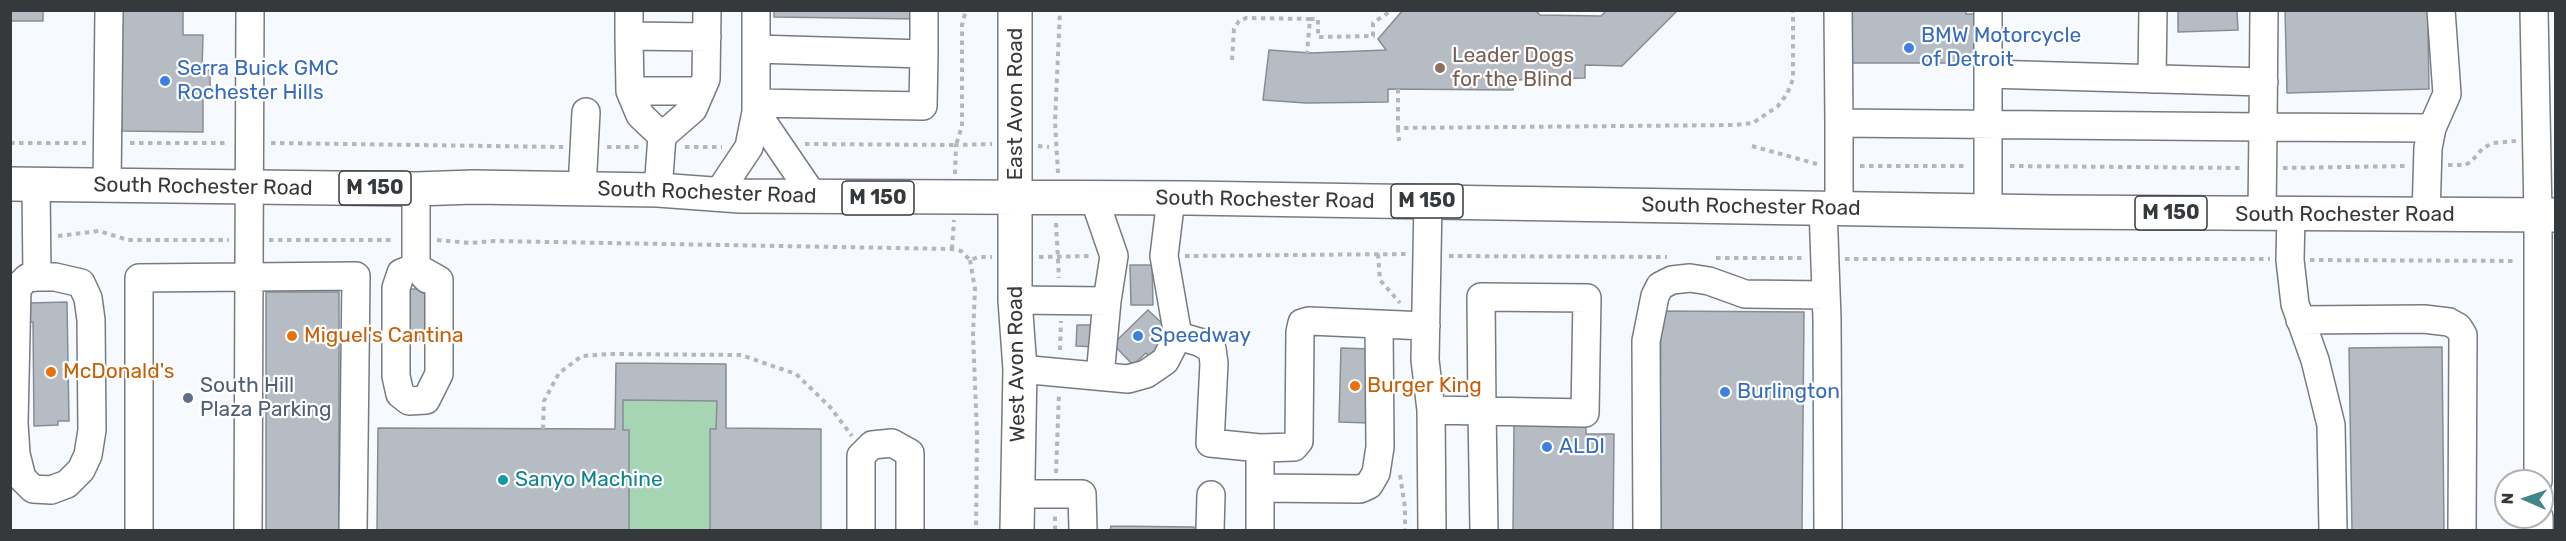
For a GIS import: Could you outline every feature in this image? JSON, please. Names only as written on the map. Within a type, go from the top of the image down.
[{"type":"main road","name":"East Avon Road","points":[[1015,10],[1016,198]]},
{"type":"main road","name":"South Rochester Road","points":[[23,185],[416,189],[473,187],[658,190],[717,195],[814,197],[1171,198],[1988,211],[2426,216],[2547,215]]},
{"type":"main road","name":"West Avon Road","points":[[1016,198],[1015,300],[1020,369],[1017,531]]},
{"type":"street","points":[[107,186],[109,10]]},
{"type":"street","points":[[248,531],[250,10]]},
{"type":"street","points":[[717,195],[738,167],[748,147],[756,107],[756,10]]},
{"type":"street","points":[[756,107],[923,106],[924,10]]},
{"type":"street","points":[[1828,531],[1826,295],[1839,123],[1838,10]]},
{"type":"street","points":[[1988,10],[1988,211]]},
{"type":"street","points":[[2152,79],[2153,10]]},
{"type":"street","points":[[2264,10],[2263,127],[2276,214],[2300,320],[2315,360],[2331,425],[2333,531]]},
{"type":"street","points":[[2426,216],[2427,147],[2432,128],[2447,94],[2441,10]]},
{"type":"street","points":[[2534,10],[2547,215],[2547,454],[2542,469]]},
{"type":"street","points":[[658,190],[662,142],[693,109],[706,79],[707,24],[629,23],[630,91],[640,115],[662,142]]},
{"type":"street","points":[[756,49],[924,54]]},
{"type":"street","points":[[1988,74],[2265,81]]},
{"type":"street","points":[[630,91],[700,90]]},
{"type":"street","points":[[756,107],[777,145],[814,197]]},
{"type":"street","points":[[582,189],[586,112]]},
{"type":"street","points":[[1839,123],[2432,128]]},
{"type":"street","points":[[23,185],[37,277]]},
{"type":"street","points":[[416,189],[416,267]]},
{"type":"street","points":[[1094,198],[1114,256],[1107,300],[1100,376]]},
{"type":"street","points":[[1020,369],[1128,379],[1146,374],[1165,361],[1178,336],[1164,256],[1171,198]]},
{"type":"street","points":[[1428,201],[1425,360],[1431,410],[1432,531]]},
{"type":"street","points":[[416,267],[440,280],[439,374],[426,400],[409,400],[400,394],[396,376],[396,288],[401,273],[416,267]]},
{"type":"street","points":[[139,531],[139,278],[356,276],[353,531]]},
{"type":"street","points":[[37,277],[55,277],[81,283],[88,298],[91,320],[92,430],[88,455],[81,470],[67,484],[51,490],[33,489],[22,478],[15,444],[16,288],[27,278],[37,277]]},
{"type":"street","points":[[1647,531],[1646,341],[1650,315],[1660,286],[1672,280],[1690,278],[1709,281],[1745,294],[1826,295]]},
{"type":"street","points":[[1431,410],[1482,411],[1586,413],[1587,298],[1481,297],[1482,411],[1484,531]]},
{"type":"street","points":[[1015,300],[1107,300]]},
{"type":"street","points":[[2300,320],[2424,319],[2449,322],[2458,327],[2463,335],[2462,531]]},
{"type":"street","points":[[1178,336],[1199,342],[1212,349],[1214,363],[1210,443],[1294,447],[1299,441],[1302,323],[1309,321],[1426,326]]},
{"type":"street","points":[[1260,488],[1360,489],[1369,485],[1376,473],[1380,447],[1379,324]]},
{"type":"street","points":[[861,531],[861,456],[872,445],[892,443],[910,453],[910,531]]},
{"type":"street","points":[[1260,447],[1260,531]]},
{"type":"street","points":[[1018,494],[1083,494],[1083,531]]},
{"type":"street","points":[[1210,531],[1211,495]]},
{"type":"path","points":[[955,167],[956,145],[962,126],[962,25],[966,10]]},
{"type":"path","points":[[1058,154],[1055,122],[1060,10]]},
{"type":"path","points":[[1232,60],[1234,29],[1239,21],[1246,18],[1318,19],[1318,37],[1373,36],[1372,23],[1392,10]]},
{"type":"path","points":[[1398,128],[1753,123],[1778,106],[1787,94],[1793,79],[1793,10]]},
{"type":"path","points":[[1307,53],[1310,19]]},
{"type":"path","points":[[1398,89],[1399,141]]},
{"type":"path","points":[[2443,166],[2465,165],[2471,162],[2483,148],[2493,143],[2519,141]]},
{"type":"path","points":[[10,143],[584,147],[662,142],[748,147]]},
{"type":"path","points":[[777,145],[985,144]]},
{"type":"path","points":[[1752,146],[1806,163],[1826,166]]},
{"type":"path","points":[[1852,166],[1974,166]]},
{"type":"path","points":[[2006,166],[2243,168]]},
{"type":"path","points":[[2284,168],[2411,166]]},
{"type":"path","points":[[56,236],[74,236],[99,231],[128,240],[234,240]]},
{"type":"path","points":[[952,249],[954,238]]},
{"type":"path","points":[[1055,239],[1057,256]]},
{"type":"path","points":[[264,240],[404,240]]},
{"type":"path","points":[[430,240],[470,243],[952,249],[961,251],[970,260],[975,289],[976,531]]},
{"type":"path","points":[[1176,256],[1405,254]]},
{"type":"path","points":[[1045,257],[1101,256]]},
{"type":"path","points":[[1445,256],[1671,257]]},
{"type":"path","points":[[970,260],[979,257]]},
{"type":"path","points":[[1705,258],[1801,258]]},
{"type":"path","points":[[1842,260],[2265,259]]},
{"type":"path","points":[[2311,261],[2515,261]]},
{"type":"path","points":[[543,429],[544,401],[559,373],[582,356],[609,354],[741,355],[796,374],[830,407],[864,453]]},
{"type":"green space","points":[[623,400],[717,401],[716,429],[710,429],[710,530],[629,530],[629,430],[623,430]]},
{"type":"building","points":[[10,10],[43,10],[43,21],[10,21]]},
{"type":"building","name":"Serra Buick GMC Rochester Hills","points":[[121,10],[183,10],[183,35],[203,35],[202,70],[210,70],[210,92],[203,92],[203,132],[122,131]]},
{"type":"building","points":[[774,10],[917,10],[917,19],[774,17]]},
{"type":"building","points":[[1403,10],[1535,10],[1540,15],[1601,16],[1607,10],[1678,10],[1622,66],[1585,65],[1585,78],[1514,80],[1513,90],[1388,89],[1388,102],[1306,103],[1263,100],[1269,50],[1311,53],[1386,50],[1378,39]]},
{"type":"building","name":"BMW Motorcycle of Detroit","points":[[1845,10],[1966,10],[1966,14],[1974,14],[1974,63],[1845,63]]},
{"type":"building","points":[[2178,10],[2237,10],[2238,30],[2178,32]]},
{"type":"building","points":[[2285,10],[2433,10],[2434,26],[2428,26],[2429,89],[2287,93]]},
{"type":"building","points":[[1130,265],[1152,265],[1153,305],[1131,305]]},
{"type":"building","points":[[404,289],[426,289],[426,340],[404,340]]},
{"type":"building","points":[[266,292],[339,292],[339,530],[266,530]]},
{"type":"building","name":"McDonald's","points":[[67,302],[69,421],[58,421],[58,425],[34,426],[33,322],[29,322],[28,303]]},
{"type":"building","points":[[1148,310],[1169,330],[1158,341],[1166,348],[1154,361],[1146,353],[1133,365],[1113,344]]},
{"type":"building","points":[[1661,311],[1804,312],[1802,530],[1659,530]]},
{"type":"building","points":[[1077,325],[1097,325],[1096,347],[1076,346]]},
{"type":"building","points":[[2442,347],[2444,530],[2352,530],[2349,348]]},
{"type":"building","name":"Burger King","points":[[1341,348],[1371,349],[1369,423],[1339,422]]},
{"type":"building","name":"Sanyo Machine","points":[[616,363],[726,364],[726,428],[821,429],[821,530],[710,530],[710,429],[716,429],[717,401],[623,400],[623,430],[629,430],[629,530],[377,530],[378,428],[615,429]]},
{"type":"building","points":[[1514,425],[1586,426],[1586,434],[1614,434],[1613,530],[1513,530]]},
{"type":"building","points":[[1111,526],[1194,527],[1194,530],[1110,530]]},
{"type":"place","name":"BMW Motorcycle of Detroit","points":[[1909,48]]},
{"type":"place","name":"Leader Dogs for the Blind","points":[[1440,68]]},
{"type":"place","name":"Serra Buick GMC Rochester Hills","points":[[165,81]]},
{"type":"place","name":"Miguel's Cantina","points":[[292,336]]},
{"type":"place","name":"Speedway","points":[[1138,336]]},
{"type":"place","name":"McDonald's","points":[[51,372]]},
{"type":"place","name":"Burger King","points":[[1355,386]]},
{"type":"place","name":"Burlington","points":[[1725,392]]},
{"type":"place","name":"South Hill Plaza Parking","points":[[188,398]]},
{"type":"place","name":"ALDI","points":[[1547,447]]},
{"type":"place","name":"Sanyo Machine","points":[[503,480]]}]
